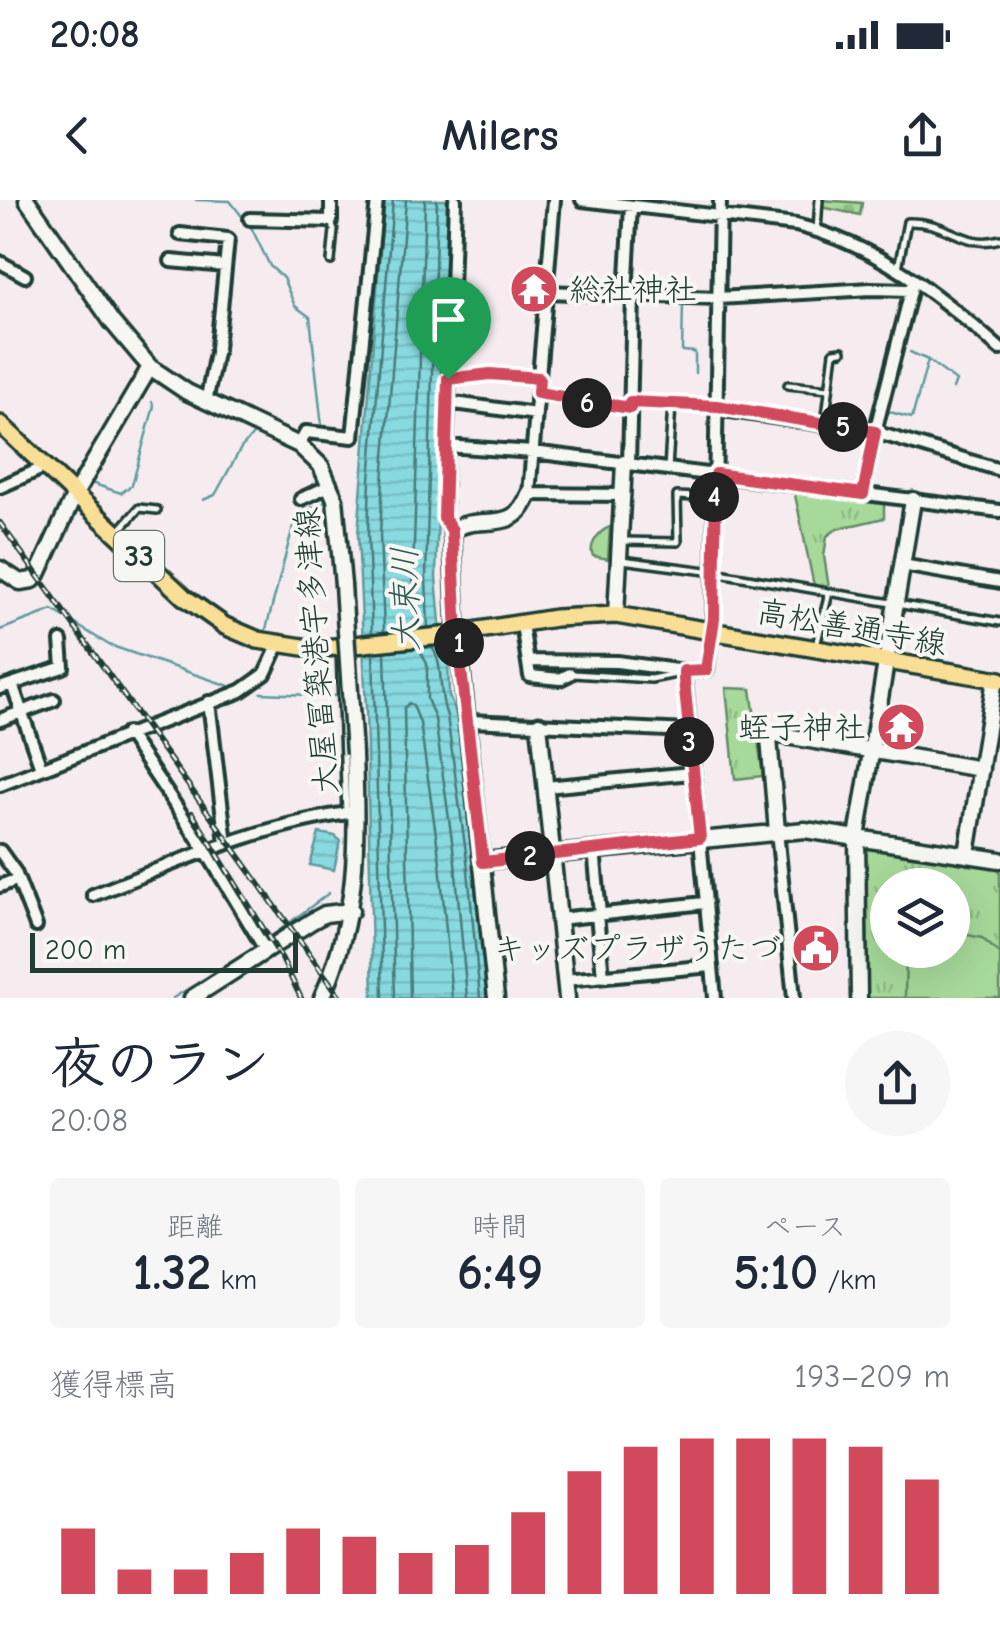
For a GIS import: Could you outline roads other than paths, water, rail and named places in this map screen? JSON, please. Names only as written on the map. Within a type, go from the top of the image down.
[{"type":"main road","name":"高松善通寺線","points":[[4,427],[208,615],[244,635],[278,646],[358,646],[616,615],[886,661],[998,675]]},
{"type":"street","name":"大屋冨築港宇多津線","points":[[27,200],[112,322],[150,367],[206,402],[299,444],[321,466],[330,484],[343,585],[354,754],[350,911],[342,947],[322,998]]},
{"type":"street","points":[[250,219],[331,221],[331,200]]},
{"type":"street","points":[[299,444],[306,432],[353,437],[377,200]]},
{"type":"street","points":[[455,200],[444,518],[452,530],[449,635],[469,721],[496,998]]},
{"type":"street","points":[[452,530],[460,525],[508,520],[525,506],[529,494],[554,200]]},
{"type":"street","points":[[582,200],[796,224],[817,230],[873,252],[898,268],[913,286],[939,298],[1000,349]]},
{"type":"street","points":[[528,661],[617,662],[706,670],[714,572],[720,200]]},
{"type":"street","points":[[616,615],[630,405],[629,204]]},
{"type":"street","points":[[180,234],[228,240],[217,348],[206,402]]},
{"type":"street","points":[[170,261],[225,266]]},
{"type":"street","points":[[0,262],[25,276]]},
{"type":"street","points":[[545,292],[718,298],[913,286]]},
{"type":"street","points":[[863,494],[913,286]]},
{"type":"street","points":[[0,569],[15,581],[33,580],[74,494],[150,367]]},
{"type":"street","points":[[448,402],[536,414]]},
{"type":"street","points":[[717,407],[875,432],[1000,470]]},
{"type":"street","points":[[446,446],[533,452],[1000,511]]},
{"type":"street","points":[[0,487],[45,467]]},
{"type":"street","points":[[301,499],[330,484]]},
{"type":"street","points":[[529,494],[622,494]]},
{"type":"street","points":[[859,998],[857,836],[912,500]]},
{"type":"street","points":[[902,565],[1000,582]]},
{"type":"street","points":[[522,624],[530,676],[560,679],[570,674]]},
{"type":"street","points":[[41,768],[22,712],[6,686],[64,668],[61,641]]},
{"type":"street","points":[[0,785],[260,680],[278,646]]},
{"type":"street","points":[[684,671],[715,998]]},
{"type":"street","points":[[967,854],[981,769],[993,742],[998,675]]},
{"type":"street","points":[[0,720],[54,700]]},
{"type":"street","points":[[209,702],[226,843]]},
{"type":"street","points":[[469,721],[689,732]]},
{"type":"street","points":[[539,724],[567,998]]},
{"type":"street","points":[[127,734],[264,946]]},
{"type":"street","points":[[794,998],[769,740],[774,734],[981,769]]},
{"type":"street","points":[[546,786],[692,773]]},
{"type":"street","points":[[93,895],[226,843],[351,813]]},
{"type":"street","points":[[483,862],[806,830],[1000,860]]},
{"type":"street","points":[[594,850],[602,976]]},
{"type":"street","points":[[0,851],[18,879],[36,926]]},
{"type":"street","points":[[0,886],[18,879]]},
{"type":"street","points":[[559,920],[704,903]]},
{"type":"street","points":[[192,998],[264,946],[325,914],[350,911]]},
{"type":"street","points":[[565,980],[711,966]]},
{"type":"lane","points":[[817,230],[819,200]]},
{"type":"lane","points":[[331,221],[331,261]]},
{"type":"lane","points":[[898,268],[907,222],[929,223],[979,244],[1000,239]]},
{"type":"lane","points":[[825,424],[834,352],[842,351]]},
{"type":"lane","points":[[448,379],[490,374],[539,378]]},
{"type":"lane","points":[[788,385],[829,390]]},
{"type":"lane","points":[[538,393],[630,405],[717,407]]},
{"type":"lane","points":[[668,469],[672,404]]},
{"type":"lane","points":[[620,541],[678,542],[677,496],[714,498]]},
{"type":"lane","points":[[116,534],[138,508],[157,510]]},
{"type":"lane","points":[[619,559],[1000,622]]},
{"type":"lane","points":[[815,649],[829,592]]},
{"type":"lane","points":[[340,647],[351,813]]},
{"type":"lane","points":[[570,674],[651,679],[684,671]]},
{"type":"water","name":"大束川","points":[[384,200],[447,200],[436,577],[442,646],[448,650],[449,696],[456,713],[477,859],[490,998],[373,998],[358,534]]},
{"type":"water","points":[[319,833],[340,841],[334,870],[310,865]]},
{"type":"waterway","points":[[196,200],[230,201],[252,229],[270,266],[283,278],[295,306],[310,317],[322,427]]},
{"type":"waterway","points":[[683,303],[682,351],[695,352],[695,373]]},
{"type":"waterway","points":[[886,411],[912,418],[928,360],[910,352]]},
{"type":"waterway","points":[[928,360],[956,381],[953,389]]},
{"type":"waterway","points":[[94,484],[121,493],[132,485],[152,402]]},
{"type":"waterway","points":[[203,500],[215,495],[241,448],[255,433]]},
{"type":"waterway","points":[[266,629],[295,519],[304,510],[325,503],[324,494]]},
{"type":"waterway","points":[[0,630],[53,610],[109,645],[229,686]]},
{"type":"waterway","points":[[261,693],[336,696]]},
{"type":"waterway","points":[[264,942],[329,893]]},
{"type":"waterway","points":[[173,998],[257,946]]},
{"type":"railway","points":[[0,523],[341,998]]},
{"type":"railway","points":[[192,813],[282,959],[301,998]]},
{"type":"place","name":"総社神社","points":[[534,289]]},
{"type":"place","name":"蛭子神社","points":[[901,727]]},
{"type":"place","name":"キッズプラザうたづ","points":[[816,948]]}]
